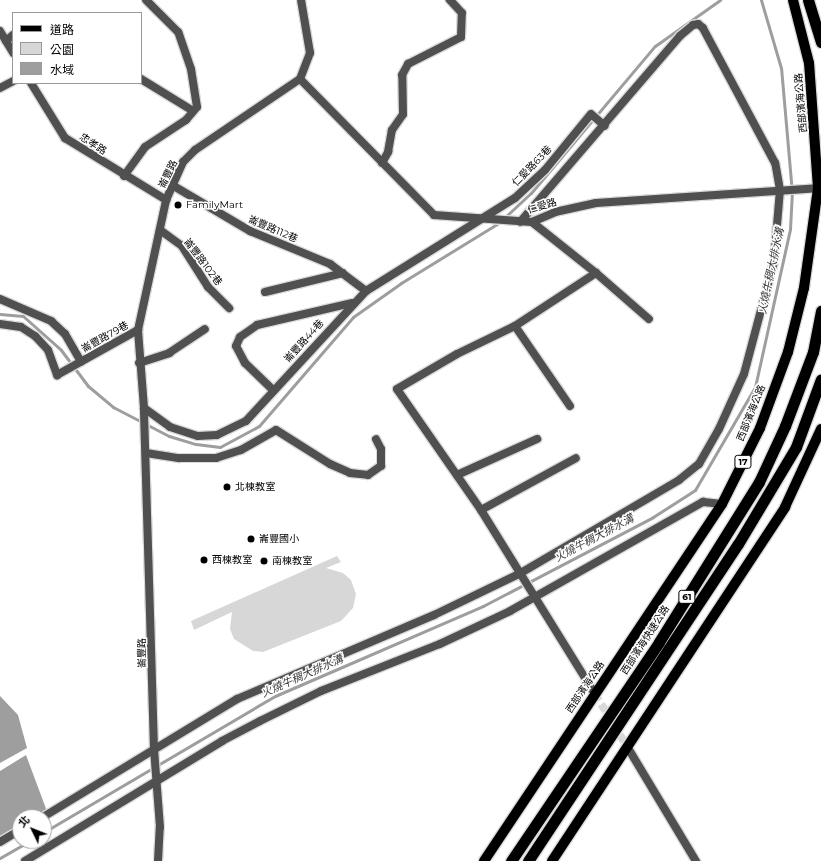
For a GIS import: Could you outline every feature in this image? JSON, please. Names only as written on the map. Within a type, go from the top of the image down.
[{"type":"highway","points":[[808,0],[821,42]]},
{"type":"highway","name":"西部濱海快速公路","points":[[511,861],[659,642],[759,482],[785,426],[813,352],[821,311]]},
{"type":"highway","name":"61","points":[[528,861],[738,544],[796,447],[821,379]]},
{"type":"main road","name":"西部濱海公路","points":[[484,861],[722,504],[760,428],[788,352],[804,288],[820,188],[809,62],[793,0]]},
{"type":"main road","points":[[552,861],[628,748],[785,507],[821,429]]},
{"type":"street","points":[[124,176],[145,147],[186,120],[197,107],[186,49],[178,32],[146,0]]},
{"type":"street","points":[[300,79],[310,53],[301,0]]},
{"type":"street","points":[[382,163],[388,152],[392,130],[403,114],[402,74],[408,64],[461,37],[462,13],[450,0]]},
{"type":"street","points":[[52,811],[237,699],[434,615],[519,574],[679,480],[699,464],[719,428],[744,374],[774,261],[780,190],[775,163],[742,96],[703,28],[698,24],[680,36],[605,126],[520,222]]},
{"type":"street","points":[[0,31],[12,51]]},
{"type":"street","points":[[6,41],[12,36]]},
{"type":"street","name":"仁愛路","points":[[300,79],[434,215],[478,220],[532,222],[555,212],[596,203],[820,188]]},
{"type":"street","name":"崙豐路","points":[[158,861],[160,826],[154,749],[146,444],[138,330],[166,200],[183,162],[195,150],[300,79]]},
{"type":"street","points":[[142,80],[193,111]]},
{"type":"street","points":[[0,88],[12,82]]},
{"type":"street","name":"忠孝路","points":[[32,84],[65,138],[124,176],[166,200]]},
{"type":"street","name":"仁愛路63巷","points":[[478,220],[515,198],[545,170],[591,114],[605,126]]},
{"type":"street","name":"崙豐路112巷","points":[[172,185],[250,231],[330,264],[366,291]]},
{"type":"street","name":"崙豐路44巷","points":[[144,412],[170,427],[198,436],[217,435],[246,421],[352,303],[366,291],[478,220]]},
{"type":"street","points":[[532,222],[596,273],[649,319]]},
{"type":"street","name":"崙豐路102巷","points":[[160,230],[182,246],[208,287],[229,308]]},
{"type":"street","points":[[264,292],[342,273]]},
{"type":"street","points":[[594,694],[481,510],[397,389],[457,354],[515,326],[596,273]]},
{"type":"street","name":"崙豐路79巷","points":[[0,299],[51,321],[65,334],[81,362]]},
{"type":"street","points":[[273,390],[245,363],[236,346],[240,337],[257,325],[352,303]]},
{"type":"street","name":"崙豐路79巷","points":[[0,324],[21,327],[35,336],[48,350],[57,375],[138,330]]},
{"type":"street","points":[[515,326],[570,406]]},
{"type":"street","points":[[140,363],[169,353],[205,329]]},
{"type":"street","points":[[146,452],[179,458],[216,458],[241,450],[276,430],[330,464],[350,473],[368,475],[381,466],[381,450],[376,439]]},
{"type":"street","points":[[457,475],[537,439]]},
{"type":"street","points":[[481,510],[576,458]]},
{"type":"street","points":[[24,861],[222,741],[260,721],[321,691],[440,644],[534,598],[703,502],[722,504]]},
{"type":"street","points":[[628,748],[696,861]]},
{"type":"street","points":[[0,842],[12,835]]},
{"type":"green space","points":[[337,556],[341,562],[326,568],[343,573],[351,580],[356,594],[353,608],[341,621],[263,652],[253,651],[234,639],[230,629],[232,612],[194,630],[191,621]]},
{"type":"water","points":[[0,696],[18,715],[27,748],[0,763]]},
{"type":"water","points":[[26,755],[46,809],[12,809],[12,833],[0,840],[0,771]]},
{"type":"waterway","points":[[504,218],[531,193],[655,46],[720,0]]},
{"type":"waterway","name":"火燒牛稠大排水溝","points":[[52,827],[275,696],[483,606],[653,517],[695,490],[755,387],[790,229],[792,193],[781,68],[761,0]]},
{"type":"waterway","points":[[0,314],[23,316],[61,350],[88,386],[113,407],[169,436],[196,444],[220,447],[259,426],[353,317],[401,283],[500,222]]},
{"type":"waterway","name":"火燒牛稠大排水溝","points":[[0,858],[15,849]]},
{"type":"tunnel","points":[[595,694],[628,748]]},
{"type":"place","name":"FamilyMart","points":[[178,205]]},
{"type":"place","name":"北棟教室","points":[[227,487]]},
{"type":"place","name":"崙豐國小","points":[[251,539]]},
{"type":"place","name":"西棟教室","points":[[204,560]]},
{"type":"place","name":"南棟教室","points":[[264,561]]}]
